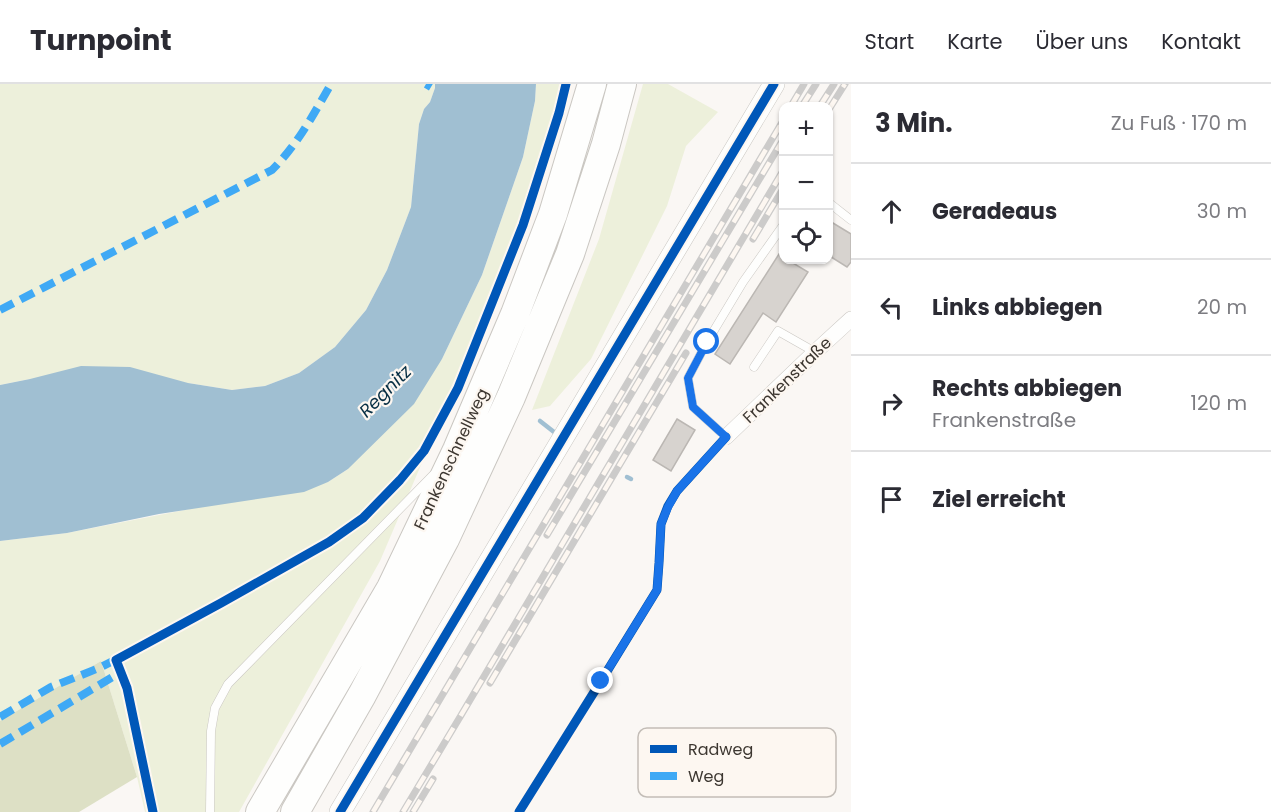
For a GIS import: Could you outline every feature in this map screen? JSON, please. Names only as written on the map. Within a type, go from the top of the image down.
[{"type":"highway","name":"Frankenschnellweg","points":[[260,812],[391,588],[457,450],[553,214],[592,84]]},
{"type":"highway","name":"Frankenschnellweg","points":[[295,812],[362,695],[430,568],[511,397],[570,254],[606,144],[622,84]]},
{"type":"main road","points":[[340,812],[774,84]]},
{"type":"street","name":"Frankenstraße","points":[[726,437],[851,319]]},
{"type":"lane","points":[[833,206],[851,220]]},
{"type":"lane","points":[[726,437],[693,407],[688,378],[731,302],[779,230]]},
{"type":"lane","points":[[754,367],[778,331],[815,352]]},
{"type":"lane","points":[[210,812],[211,731],[215,708],[228,684],[457,450]]},
{"type":"green space","points":[[0,84],[435,84],[435,88],[419,124],[411,207],[387,270],[366,310],[335,347],[299,373],[265,386],[232,390],[188,383],[30,379],[0,385]]},
{"type":"green space","points":[[536,84],[569,84],[522,227],[460,387],[421,465],[380,561],[239,812],[145,812],[137,777],[101,661],[0,721],[0,541],[67,533],[328,482],[348,469],[442,359],[482,275],[523,157],[535,101]]},
{"type":"green space","points":[[643,84],[668,84],[718,112],[686,146],[667,206],[591,359],[550,406],[532,410],[599,239]]},
{"type":"green space","points":[[101,661],[137,777],[79,812],[0,812],[0,721]]},
{"type":"water","name":"Regnitz","points":[[435,84],[536,84],[535,101],[523,157],[482,275],[442,359],[414,404],[348,469],[328,482],[304,492],[159,514],[67,533],[0,541],[0,385],[81,366],[130,367],[188,383],[232,390],[265,386],[299,373],[335,347],[366,310],[387,270],[411,207],[419,124],[424,109],[430,102]]},
{"type":"building","points":[[833,223],[851,234],[851,262],[847,267],[833,258]]},
{"type":"building","points":[[779,254],[779,264],[795,264],[808,272],[776,322],[763,313],[730,364],[715,354]]},
{"type":"building","points":[[677,419],[695,430],[671,471],[653,460]]},
{"type":"waterway","points":[[540,421],[554,432]]},
{"type":"waterway","points":[[627,477],[631,479]]},
{"type":"railway","points":[[793,102],[804,84]]},
{"type":"railway","points":[[805,102],[816,84]]},
{"type":"railway","points":[[823,102],[834,84]]},
{"type":"railway","points":[[833,103],[845,84]]},
{"type":"railway","points":[[373,812],[779,127]]},
{"type":"railway","points":[[547,535],[779,146]]},
{"type":"railway","points":[[403,812],[779,177]]},
{"type":"railway","points":[[753,239],[779,195]]},
{"type":"railway","points":[[490,683],[686,353]]},
{"type":"railway","points":[[413,812],[433,779]]},
{"type":"marked path","points":[[0,310],[272,170],[297,140],[331,84]]},
{"type":"marked path","points":[[426,84],[431,87]]},
{"type":"marked path","points":[[0,717],[51,687],[121,657]]},
{"type":"marked path","points":[[0,744],[121,672]]},
{"type":"cycle path","points":[[153,812],[127,688],[116,660],[329,542],[363,518],[424,451],[458,388],[523,225],[566,84]]},
{"type":"cycle path","points":[[340,812],[774,84]]},
{"type":"cycle path","points":[[519,812],[657,590],[661,524],[668,506],[677,491],[726,437]]},
{"type":"route","points":[[601,681],[657,590],[661,524],[668,507],[677,491],[726,437],[693,407],[688,378],[707,342]]}]
